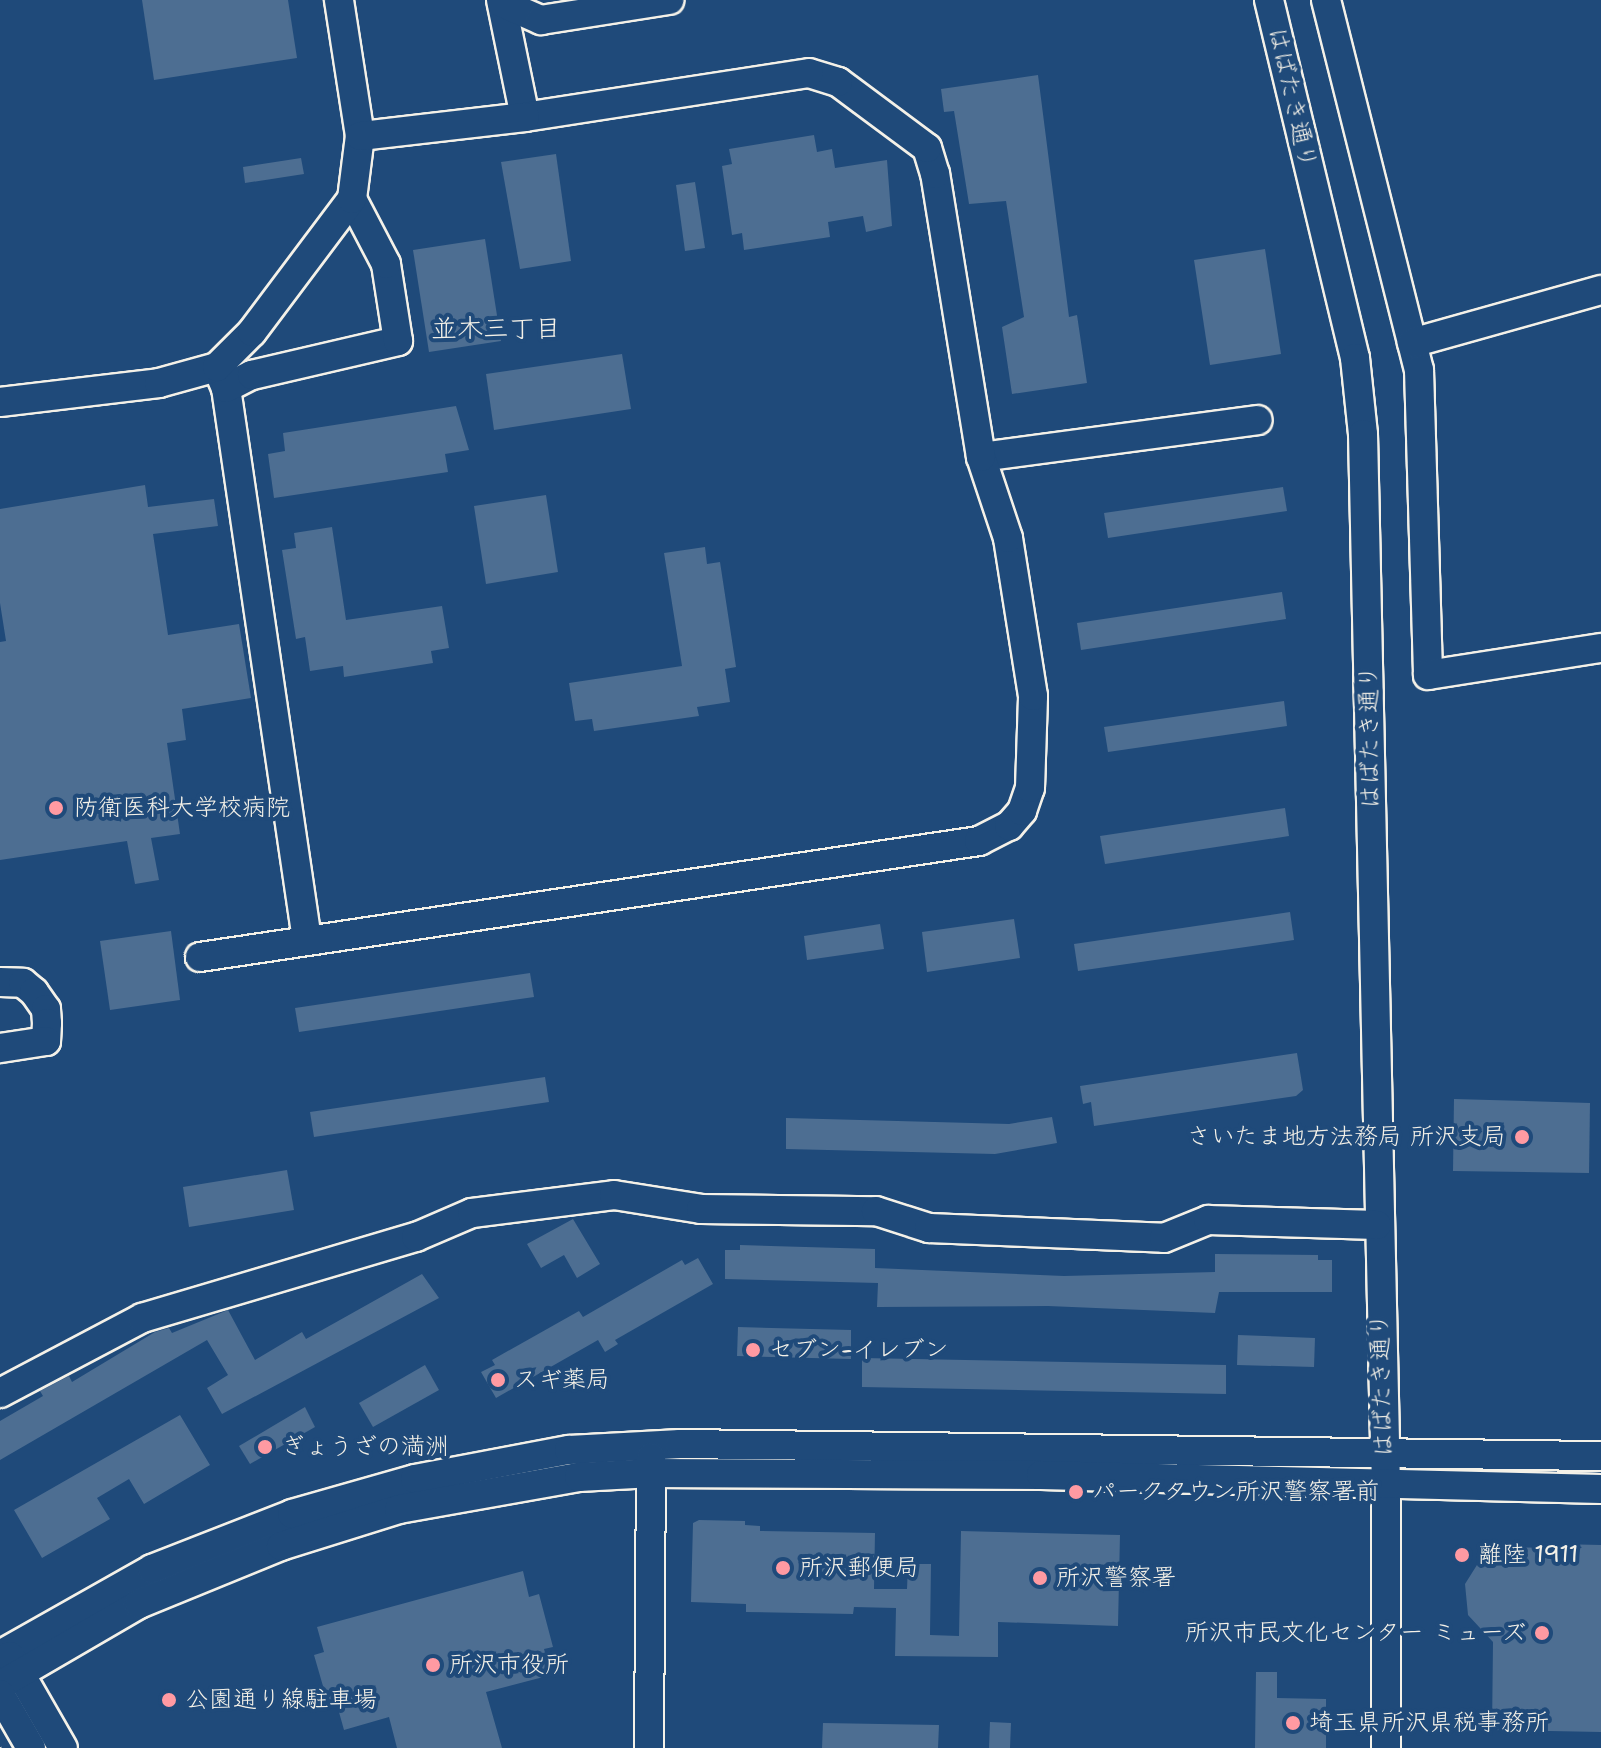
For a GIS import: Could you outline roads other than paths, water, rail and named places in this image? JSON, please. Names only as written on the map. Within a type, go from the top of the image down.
[{"type":"street","points":[[307,940],[221,377],[352,199],[360,136],[339,0]]},
{"type":"street","points":[[501,2],[541,20],[669,0]]},
{"type":"street","name":"はばたき通り","points":[[1269,0],[1355,358],[1362,422],[1377,1225],[1386,1486],[1386,1748]]},
{"type":"street","points":[[1326,0],[1419,370],[1426,484],[1428,675],[1601,648]]},
{"type":"street","points":[[501,2],[525,117]]},
{"type":"street","points":[[200,957],[979,841],[1009,826],[1022,811],[1030,788],[1033,696],[1008,538],[981,457],[933,161],[927,148],[838,82],[809,73],[525,117],[360,136]]},
{"type":"street","points":[[0,402],[252,375],[398,341],[386,264],[352,199]]},
{"type":"street","points":[[1412,343],[1601,290]]},
{"type":"street","points":[[981,457],[1258,420]]},
{"type":"street","points":[[0,982],[23,983],[34,992],[46,1009],[47,1023],[46,1041],[0,1048]]},
{"type":"street","points":[[0,1393],[157,1313],[416,1237],[472,1213],[614,1195],[701,1209],[876,1211],[929,1228],[1133,1237],[1164,1238],[1208,1220],[1377,1225]]},
{"type":"street","points":[[63,1748],[5,1660],[336,1527],[518,1485],[651,1460],[1384,1451],[1601,1456]]},
{"type":"street","points":[[651,1460],[1386,1486],[1601,1489]]},
{"type":"street","points":[[649,1748],[651,1460]]},
{"type":"street","points":[[0,1694],[31,1748]]},
{"type":"place","name":"防衛医科大学校病院","points":[[56,808]]},
{"type":"place","name":"さいたま地方法務局 所沢支局","points":[[1522,1137]]},
{"type":"place","name":"セブン-イレブン","points":[[753,1350]]},
{"type":"place","name":"スギ薬局","points":[[498,1380]]},
{"type":"place","name":"ぎょうざの満洲","points":[[265,1447]]},
{"type":"place","name":"パークタウン所沢警察署前","points":[[1076,1492]]},
{"type":"place","name":"離陸 1911","points":[[1462,1555]]},
{"type":"place","name":"所沢郵便局","points":[[783,1568]]},
{"type":"place","name":"所沢警察署","points":[[1040,1578]]},
{"type":"place","name":"所沢市民文化センター ミューズ","points":[[1542,1633]]},
{"type":"place","name":"所沢市役所","points":[[433,1665]]},
{"type":"place","name":"公園通り線駐車場","points":[[169,1700]]},
{"type":"place","name":"埼玉県所沢県税事務所","points":[[1293,1723]]},
{"type":"district","name":"並木三丁目","points":[[496,328]]}]
